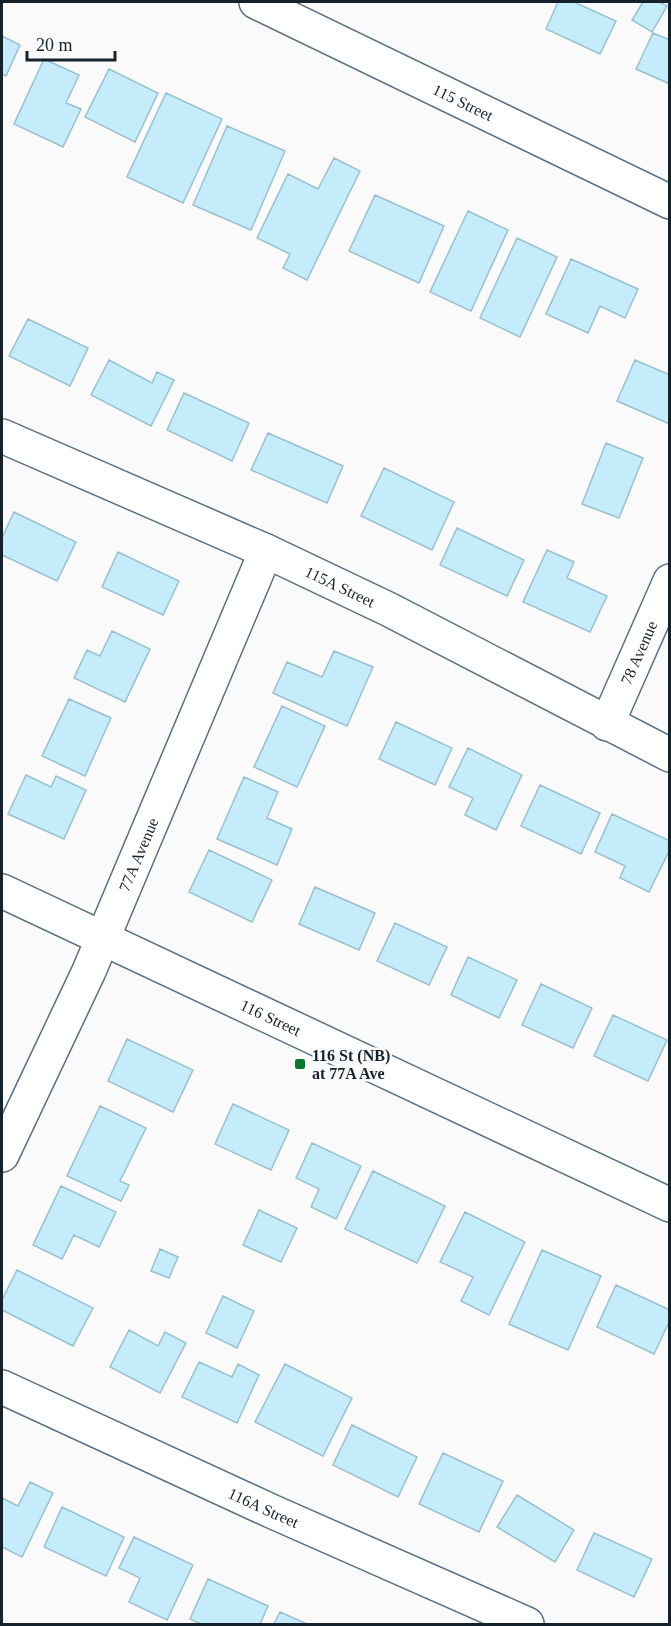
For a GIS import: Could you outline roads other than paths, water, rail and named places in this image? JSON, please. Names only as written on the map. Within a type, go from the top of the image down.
[{"type":"street","name":"115 Street","points":[[256,2],[669,202]]},
{"type":"street","name":"115A Street","points":[[2,435],[266,550],[388,609],[669,755]]},
{"type":"street","name":"77A Avenue","points":[[2,1155],[89,971],[266,550]]},
{"type":"street","name":"78 Avenue","points":[[608,724],[669,581]]},
{"type":"street","name":"116 Street","points":[[2,891],[669,1205]]},
{"type":"street","name":"116A Street","points":[[2,1387],[272,1511],[527,1624]]},
{"type":"place","name":"116 St (NB) at 77A Ave","points":[[300,1064]]}]
